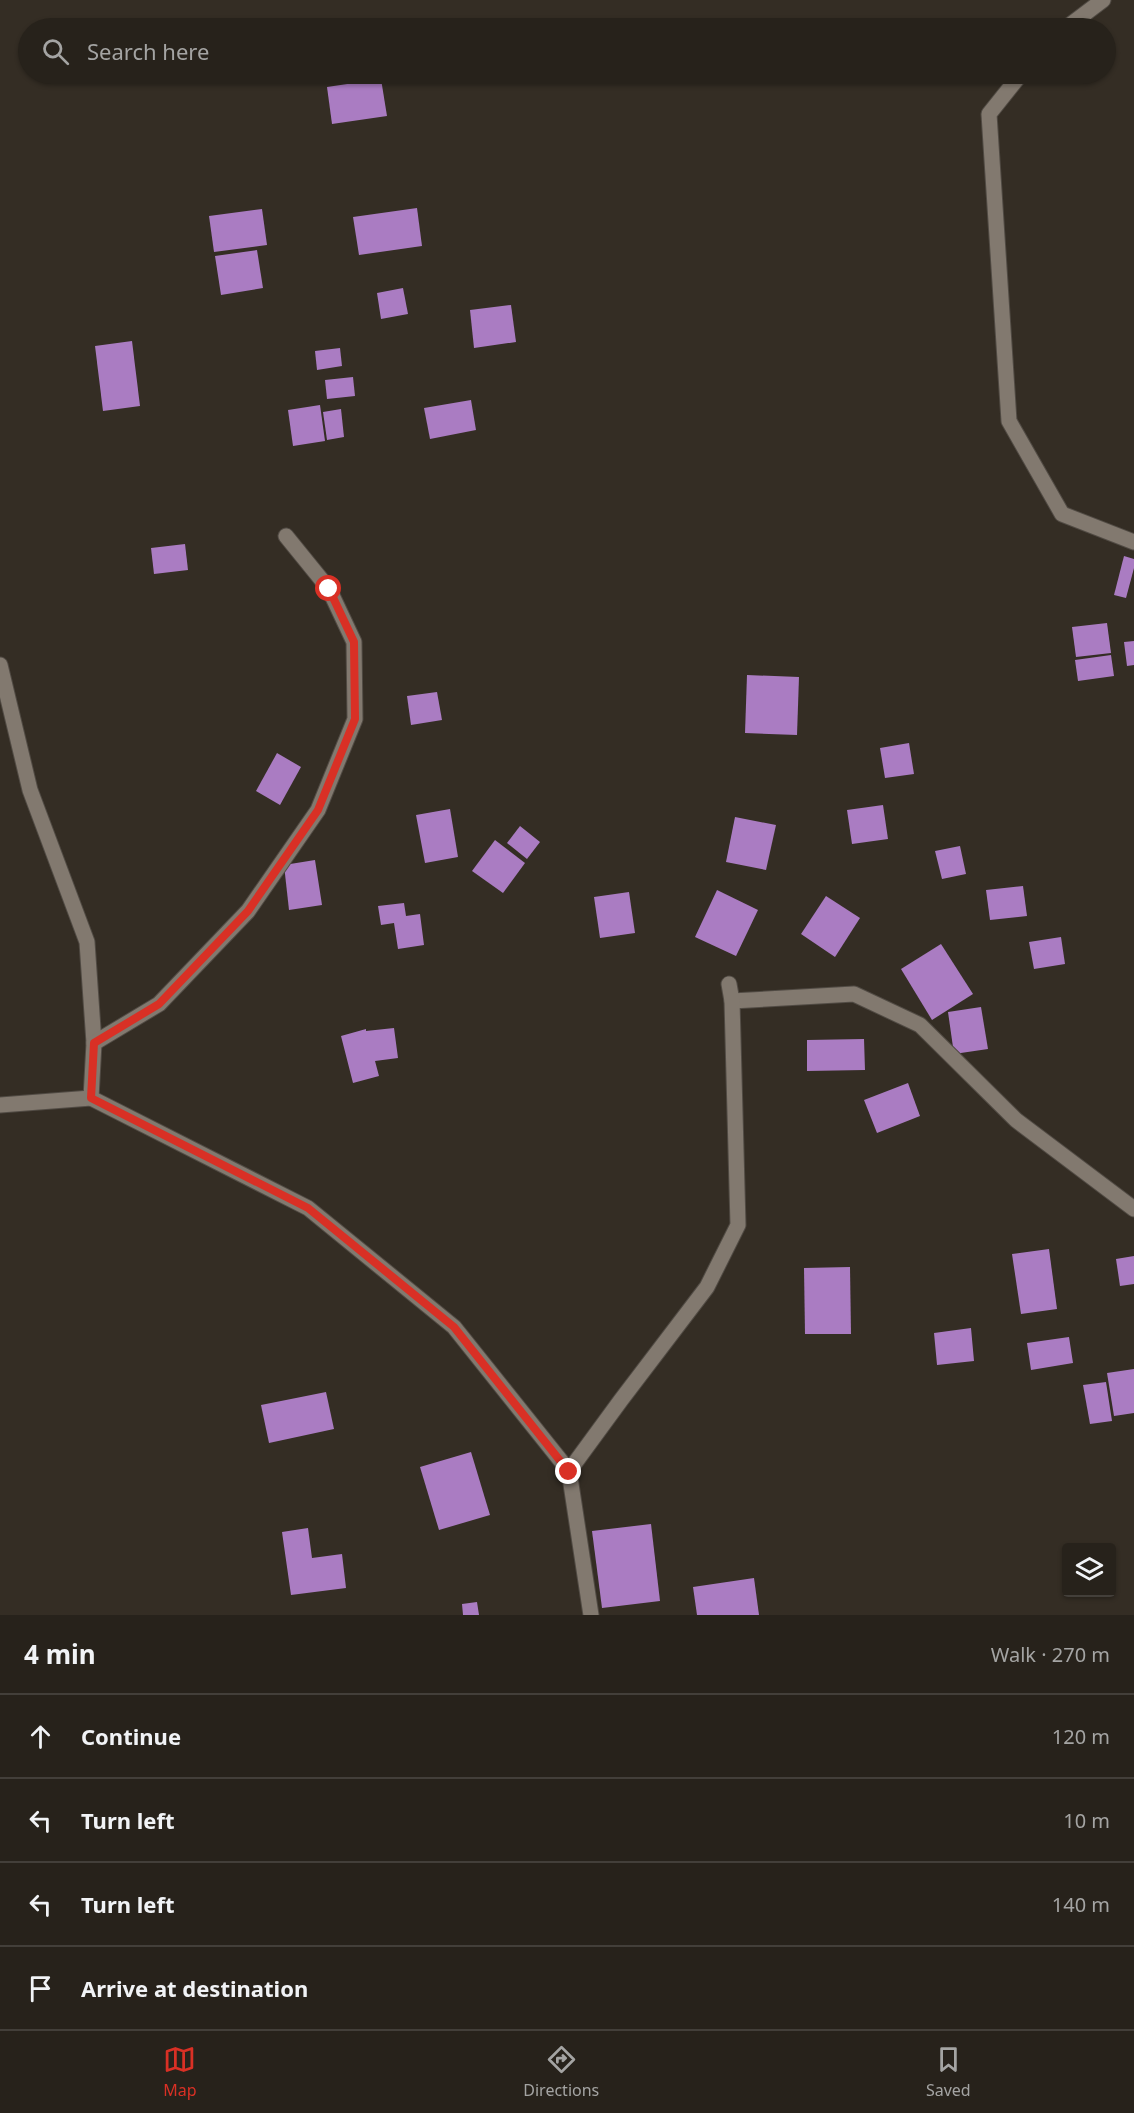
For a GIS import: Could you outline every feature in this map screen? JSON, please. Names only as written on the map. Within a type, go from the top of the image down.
[{"type":"street","points":[[1079,18],[1103,0]]},
{"type":"street","points":[[1013,84],[989,114],[1009,421],[1062,514],[1134,542]]},
{"type":"street","points":[[94,1043],[159,1004],[248,911],[318,810],[355,719],[354,642],[329,589],[286,536]]},
{"type":"street","points":[[0,665],[30,790],[87,942],[94,1043],[91,1098]]},
{"type":"street","points":[[569,1472],[707,1287],[738,1225],[732,1001],[729,984]]},
{"type":"street","points":[[732,1001],[854,994],[920,1025],[1016,1120],[1134,1209]]},
{"type":"street","points":[[0,1105],[91,1098],[308,1208],[454,1327],[569,1472],[591,1615]]},
{"type":"building","points":[[347,84],[382,84],[387,116],[332,124],[327,87]]},
{"type":"building","points":[[417,208],[422,246],[359,255],[353,217]]},
{"type":"building","points":[[262,209],[267,245],[214,252],[209,216]]},
{"type":"building","points":[[257,250],[263,288],[221,295],[215,256]]},
{"type":"building","points":[[403,288],[408,314],[381,319],[377,293]]},
{"type":"building","points":[[511,305],[516,342],[474,348],[470,310]]},
{"type":"building","points":[[132,341],[140,406],[103,411],[95,346]]},
{"type":"building","points":[[340,348],[342,366],[317,370],[315,351]]},
{"type":"building","points":[[353,377],[355,396],[327,399],[325,380]]},
{"type":"building","points":[[471,400],[476,430],[430,439],[424,408]]},
{"type":"building","points":[[320,405],[325,441],[293,446],[288,410]]},
{"type":"building","points":[[341,409],[344,437],[327,440],[323,412]]},
{"type":"building","points":[[185,544],[188,570],[154,574],[151,548]]},
{"type":"building","points":[[1124,556],[1134,559],[1134,568],[1126,598],[1114,595]]},
{"type":"building","points":[[1107,623],[1111,653],[1076,657],[1072,627]]},
{"type":"building","points":[[1134,641],[1134,665],[1127,666],[1124,642]]},
{"type":"building","points":[[1111,655],[1114,676],[1078,681],[1075,660]]},
{"type":"building","points":[[747,675],[799,677],[797,735],[745,733]]},
{"type":"building","points":[[437,692],[442,720],[411,725],[407,696]]},
{"type":"building","points":[[909,743],[914,774],[885,778],[880,748]]},
{"type":"building","points":[[277,753],[301,767],[280,805],[256,791]]},
{"type":"building","points":[[883,805],[888,839],[852,844],[847,810]]},
{"type":"building","points":[[450,809],[458,857],[425,863],[416,815]]},
{"type":"building","points":[[735,817],[776,825],[766,870],[726,862]]},
{"type":"building","points":[[520,826],[540,842],[527,859],[507,843]]},
{"type":"building","points":[[495,840],[525,863],[503,893],[472,871]]},
{"type":"building","points":[[960,846],[966,874],[942,879],[935,851]]},
{"type":"building","points":[[315,860],[322,905],[289,910],[284,865]]},
{"type":"building","points":[[1023,886],[1027,916],[990,920],[986,890]]},
{"type":"building","points":[[717,890],[758,910],[736,956],[695,937]]},
{"type":"building","points":[[629,892],[635,933],[600,938],[594,897]]},
{"type":"building","points":[[826,896],[860,918],[835,957],[801,934]]},
{"type":"building","points":[[404,903],[406,916],[420,914],[424,945],[398,949],[394,923],[381,925],[378,906]]},
{"type":"building","points":[[1061,937],[1065,964],[1034,969],[1029,942]]},
{"type":"building","points":[[941,944],[973,994],[932,1020],[901,969]]},
{"type":"building","points":[[981,1007],[988,1049],[954,1054],[948,1012]]},
{"type":"building","points":[[394,1028],[398,1058],[375,1061],[379,1076],[353,1083],[341,1036],[366,1029],[366,1031]]},
{"type":"building","points":[[864,1039],[865,1070],[807,1071],[807,1040]]},
{"type":"building","points":[[908,1083],[920,1116],[877,1133],[864,1100]]},
{"type":"building","points":[[1049,1249],[1057,1309],[1021,1314],[1012,1254]]},
{"type":"building","points":[[1134,1256],[1134,1284],[1120,1286],[1116,1259]]},
{"type":"building","points":[[850,1267],[851,1334],[805,1334],[804,1268]]},
{"type":"building","points":[[971,1328],[974,1361],[937,1365],[934,1333]]},
{"type":"building","points":[[1069,1337],[1073,1363],[1031,1370],[1027,1343]]},
{"type":"building","points":[[1134,1369],[1134,1413],[1114,1416],[1107,1373]]},
{"type":"building","points":[[1106,1382],[1112,1421],[1090,1424],[1083,1385]]},
{"type":"building","points":[[326,1392],[334,1429],[269,1443],[261,1405]]},
{"type":"building","points":[[471,1452],[490,1515],[439,1530],[420,1467]]},
{"type":"building","points":[[651,1524],[660,1601],[602,1608],[592,1531]]},
{"type":"building","points":[[308,1528],[312,1558],[342,1554],[346,1588],[291,1595],[282,1532]]},
{"type":"building","points":[[754,1578],[759,1615],[697,1615],[693,1587]]},
{"type":"building","points":[[477,1602],[479,1615],[463,1615],[462,1604]]},
{"type":"route","points":[[329,589],[354,642],[355,719],[318,810],[248,911],[159,1004],[94,1043],[91,1098],[308,1208],[454,1327],[569,1472]]}]
